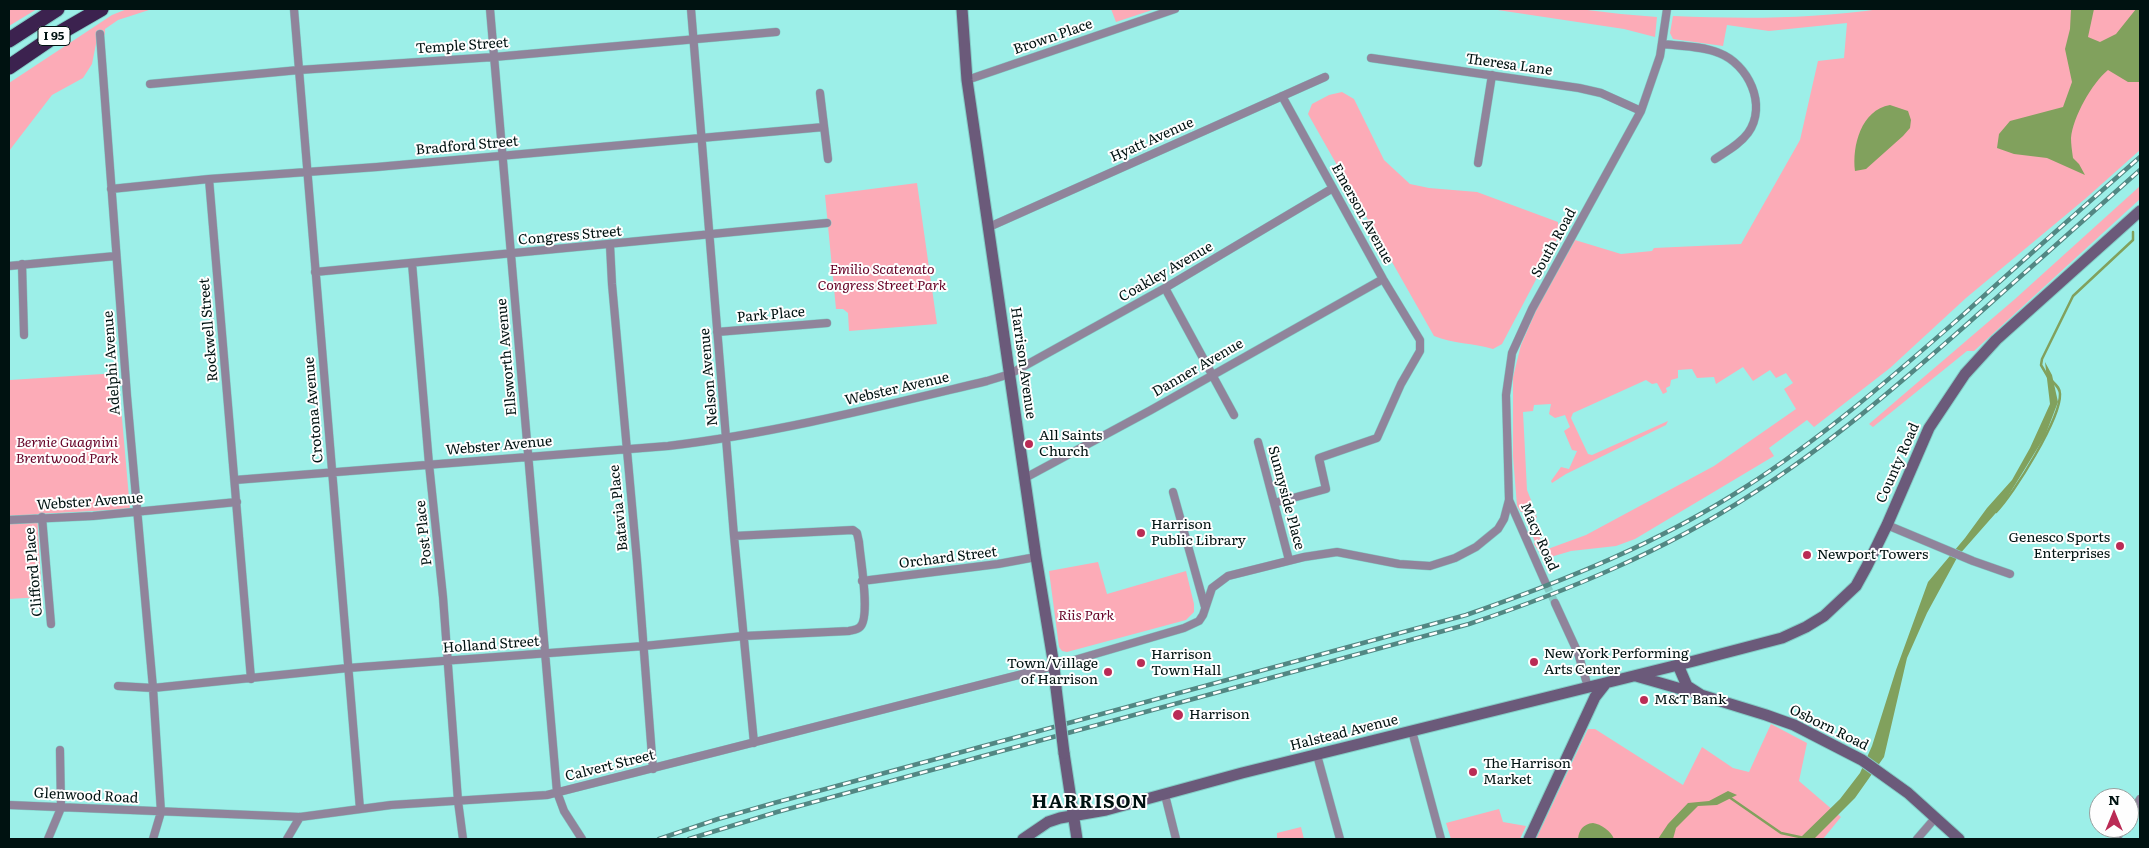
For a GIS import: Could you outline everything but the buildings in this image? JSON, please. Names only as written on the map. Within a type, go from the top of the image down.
[{"type":"highway","name":"I 95","points":[[9,40],[57,9]]},
{"type":"highway","name":"I 95","points":[[9,67],[56,35],[101,9]]},
{"type":"street","name":"Crotona Avenue","points":[[294,9],[360,809]]},
{"type":"street","name":"Ellsworth Avenue","points":[[490,9],[557,792],[564,811],[582,839]]},
{"type":"street","name":"Nelson Avenue","points":[[691,9],[734,536],[754,743]]},
{"type":"street","name":"Harrison Avenue","points":[[962,9],[967,80],[1036,556],[1054,666],[1076,839]]},
{"type":"street","name":"Brown Place","points":[[967,80],[1175,9]]},
{"type":"street","name":"South Road","points":[[1509,500],[1506,395],[1512,354],[1532,309],[1641,111],[1654,77],[1662,44],[1667,9]]},
{"type":"street","name":"Temple Street","points":[[150,84],[299,70],[494,56],[776,32]]},
{"type":"street","name":"Adelphi Avenue","points":[[100,34],[116,256],[162,812],[152,839]]},
{"type":"street","points":[[1662,44],[1719,52],[1736,63],[1749,78],[1755,99],[1754,121],[1741,141],[1715,159]]},
{"type":"street","name":"Theresa Lane","points":[[1371,58],[1591,90],[1641,111]]},
{"type":"street","points":[[1478,163],[1492,75]]},
{"type":"street","name":"Hyatt Avenue","points":[[989,227],[1326,77]]},
{"type":"street","points":[[820,93],[828,160]]},
{"type":"street","name":"Emerson Avenue","points":[[1274,503],[1326,488],[1319,458],[1350,449],[1377,438],[1402,384],[1420,351],[1421,344],[1282,96]]},
{"type":"street","name":"Bradford Street","points":[[111,189],[824,127]]},
{"type":"street","name":"Rockwell Street","points":[[209,179],[235,480]]},
{"type":"street","name":"Coakley Avenue","points":[[1010,374],[1165,288],[1333,188]]},
{"type":"street","name":"County Road","points":[[1678,665],[1782,638],[1824,616],[1856,586],[1887,525],[1929,428],[1965,374],[1996,340],[2140,211]]},
{"type":"street","name":"Congress Street","points":[[315,272],[826,223]]},
{"type":"street","name":"Batavia Place","points":[[610,245],[653,769]]},
{"type":"street","points":[[9,266],[116,256]]},
{"type":"street","name":"Post Place","points":[[412,263],[448,660],[458,801],[463,839]]},
{"type":"street","points":[[22,264],[24,335]]},
{"type":"street","name":"Danner Avenue","points":[[1025,478],[1383,279]]},
{"type":"street","points":[[1165,288],[1234,415]]},
{"type":"street","name":"Park Place","points":[[717,332],[827,323]]},
{"type":"street","name":"Webster Avenue","points":[[235,480],[726,439],[810,423],[1010,374]]},
{"type":"street","name":"Sunnyside Place","points":[[1258,442],[1289,560]]},
{"type":"street","points":[[235,480],[251,678]]},
{"type":"street","points":[[1174,492],[1205,609]]},
{"type":"street","points":[[1205,609],[1212,588],[1222,579],[1289,560],[1337,552],[1399,564],[1430,566],[1466,552],[1492,535],[1504,519],[1509,500]]},
{"type":"street","name":"Macy Road","points":[[1509,500],[1546,584]]},
{"type":"street","name":"Webster Avenue","points":[[9,520],[93,516],[237,502]]},
{"type":"street","name":"Clifford Place","points":[[42,517],[51,624]]},
{"type":"street","points":[[1887,525],[2010,574]]},
{"type":"street","points":[[734,536],[853,530],[857,533],[862,581]]},
{"type":"street","name":"Orchard Street","points":[[862,581],[998,564],[1036,556]]},
{"type":"street","name":"Holland Street","points":[[118,686],[153,688],[348,668],[644,646],[744,636],[849,631],[859,628],[863,622],[865,613],[862,581]]},
{"type":"street","points":[[1555,603],[1578,653],[1588,687]]},
{"type":"street","name":"Calvert Street","points":[[162,812],[300,818],[391,805],[547,795],[1054,666],[1184,628],[1199,621],[1205,609]]},
{"type":"street","name":"Halstead Avenue","points":[[1023,839],[1048,822],[1165,795],[1242,773],[1678,665]]},
{"type":"street","name":"Osborn Road","points":[[1678,665],[1687,686],[1701,695],[1766,714],[1862,760],[1908,792],[1959,839]]},
{"type":"street","points":[[1634,675],[1701,695]]},
{"type":"street","points":[[1529,839],[1595,698],[1606,683]]},
{"type":"street","points":[[1412,731],[1441,839]]},
{"type":"street","points":[[48,839],[60,808],[60,750]]},
{"type":"street","points":[[1317,755],[1340,839]]},
{"type":"street","points":[[1165,795],[1176,839]]},
{"type":"street","name":"Glenwood Road","points":[[9,806],[162,812]]},
{"type":"street","points":[[1917,839],[1936,817]]},
{"type":"street","points":[[287,839],[300,818]]},
{"type":"green space","points":[[9,9],[37,9],[9,26]]},
{"type":"green space","points":[[127,9],[152,9],[118,20],[105,29],[105,35],[97,39],[92,64],[83,78],[52,95],[9,151],[9,83],[112,15]]},
{"type":"green space","points":[[1111,9],[1155,9],[1116,22]]},
{"type":"green space","points":[[1491,9],[1579,9],[1657,17],[1655,37],[1624,29]]},
{"type":"green space","points":[[1880,9],[2140,9],[2140,150],[2085,199],[1966,298],[1890,368],[1814,427],[1807,420],[1769,448],[1774,456],[1635,539],[1616,546],[1571,551],[1544,559],[1534,544],[1535,542],[1527,522],[1536,515],[1537,517],[1533,521],[1545,550],[1586,535],[1714,466],[1796,409],[1784,389],[1793,383],[1786,373],[1776,378],[1770,370],[1753,381],[1743,367],[1716,384],[1714,377],[1697,378],[1692,369],[1678,370],[1678,378],[1671,380],[1670,386],[1666,388],[1667,392],[1663,394],[1657,383],[1652,384],[1646,380],[1573,413],[1571,418],[1588,454],[1592,455],[1668,421],[1666,425],[1566,474],[1552,483],[1551,481],[1561,467],[1569,469],[1577,451],[1572,450],[1564,431],[1570,427],[1565,415],[1555,418],[1549,414],[1551,404],[1534,405],[1533,411],[1523,412],[1527,490],[1533,505],[1524,512],[1521,512],[1517,506],[1513,456],[1513,377],[1521,345],[1537,308],[1575,240],[1621,254],[1652,251],[1654,248],[1741,244],[1800,140],[1818,61],[1844,58],[1847,23],[1769,31],[1727,25],[1723,46],[1673,39],[1670,33],[1673,16],[1776,17],[1828,15]]},
{"type":"green space","points":[[1342,92],[1354,99],[1384,160],[1410,184],[1429,188],[1477,192],[1558,222],[1558,238],[1502,344],[1493,349],[1448,341],[1434,336],[1308,114],[1312,104],[1329,95]]},
{"type":"green space","name":"Emilio Scatenato Congress Street Park","points":[[917,183],[937,324],[849,331],[848,313],[843,309],[836,309],[825,195]]},
{"type":"green space","points":[[2140,186],[2140,199],[1974,351],[1967,351],[1873,427],[1869,424],[2015,299]]},
{"type":"green space","name":"Bernie Guagnini Brentwood Park","points":[[9,371],[10,380],[118,373],[130,509],[37,514],[42,597],[9,599]]},
{"type":"green space","name":"Riis Park","points":[[1098,562],[1107,594],[1186,571],[1194,604],[1194,612],[1186,620],[1067,652],[1062,651],[1059,647],[1049,571]]},
{"type":"green space","points":[[1771,724],[1807,743],[1799,781],[1841,817],[1823,839],[1536,839],[1588,729],[1595,729],[1683,785],[1702,747],[1733,768],[1749,772]]},
{"type":"green space","points":[[1499,809],[1503,822],[1526,826],[1520,839],[1451,839],[1446,823]]},
{"type":"green space","points":[[1301,827],[1304,839],[1277,839],[1277,833]]},
{"type":"shaded area","points":[[2071,9],[2094,9],[2088,37],[2100,42],[2116,34],[2136,9],[2140,9],[2140,82],[2128,82],[2108,70],[2096,83],[2084,101],[2075,120],[2071,138],[2073,158],[2085,175],[2047,158],[2014,154],[1997,148],[1999,134],[2010,121],[2063,107],[2072,82],[2065,49],[2070,29]]},
{"type":"shaded area","points":[[1890,105],[1908,111],[1911,120],[1910,128],[1866,169],[1855,171],[1855,151],[1860,130],[1872,114],[1880,108]]},
{"type":"shaded area","points":[[2045,362],[2052,375],[2058,402],[2045,436],[2002,506],[1958,556],[1927,613],[1907,658],[1884,757],[1855,798],[1814,839],[1799,839],[1840,799],[1860,773],[1872,746],[1896,670],[1928,582],[2012,480],[2030,448],[2050,404]]},
{"type":"shaded area","points":[[1728,791],[1737,795],[1717,805],[1698,806],[1676,828],[1673,839],[1658,839],[1668,824],[1688,803],[1709,801]]},
{"type":"shaded area","points":[[1593,823],[1605,828],[1614,839],[1578,839],[1582,828]]},
{"type":"waterway","points":[[2048,377],[2041,365],[2042,359],[2073,296],[2133,240],[2133,232]]},
{"type":"waterway","points":[[1996,512],[2024,473],[2053,420],[2060,394],[2059,388],[2052,381]]},
{"type":"waterway","points":[[1729,797],[1781,833],[1809,839]]},
{"type":"tunnel","points":[[1546,584],[1555,603]]},
{"type":"railway","points":[[659,839],[774,803],[1466,615],[1539,589],[1645,543],[1714,507],[1776,467],[1831,426],[1912,360],[2140,157]]},
{"type":"railway","points":[[689,839],[777,812],[1469,624],[1543,598],[1615,568],[1719,515],[1808,456],[1888,393],[2140,170]]},
{"type":"place","name":"All Saints Church","points":[[1029,444]]},
{"type":"place","name":"Harrison Public Library","points":[[1141,533]]},
{"type":"place","name":"Genesco Sports Enterprises","points":[[2120,546]]},
{"type":"place","name":"Newport Towers","points":[[1807,555]]},
{"type":"place","name":"New York Performing Arts Center","points":[[1534,662]]},
{"type":"place","name":"Harrison Town Hall","points":[[1141,663]]},
{"type":"place","name":"Town/Village of Harrison","points":[[1108,672]]},
{"type":"place","name":"M&T Bank","points":[[1644,700]]},
{"type":"place","name":"Harrison","points":[[1178,715]]},
{"type":"place","name":"The Harrison Market","points":[[1473,772]]},
{"type":"district","name":"HARRISON","points":[[1090,802]]}]
